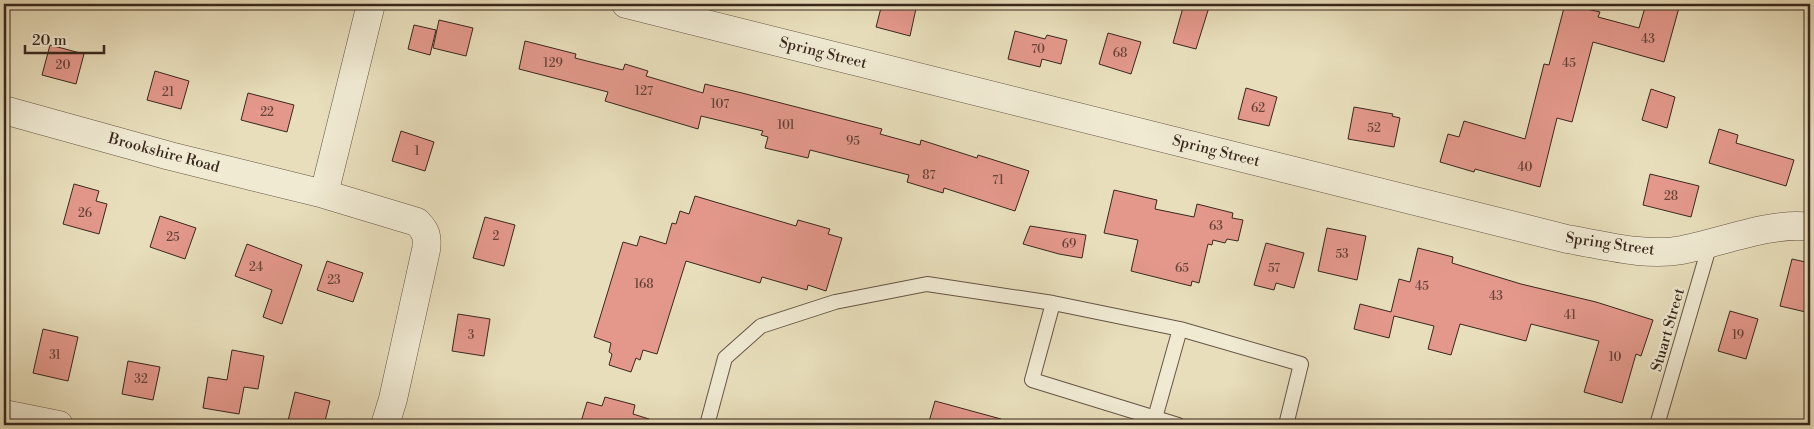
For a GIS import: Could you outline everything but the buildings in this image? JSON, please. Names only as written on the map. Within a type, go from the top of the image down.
[{"type":"street","points":[[324,194],[371,4]]},
{"type":"street","name":"Spring Street","points":[[626,4],[1567,238],[1613,247],[1651,251],[1680,250],[1778,227],[1810,227]]},
{"type":"street","name":"Brookshire Road","points":[[4,110],[170,156],[324,194],[417,222],[424,229],[428,239],[386,425]]},
{"type":"street","points":[[4,414],[59,425]]},
{"type":"lane","name":"Stuart Street","points":[[1657,425],[1710,244]]},
{"type":"lane","points":[[707,425],[725,358],[761,326],[835,302],[927,284],[1053,303],[1180,329],[1301,364],[1286,425]]},
{"type":"lane","points":[[1053,303],[1032,380],[1154,422],[1178,425]]},
{"type":"lane","points":[[1154,422],[1180,329]]}]
